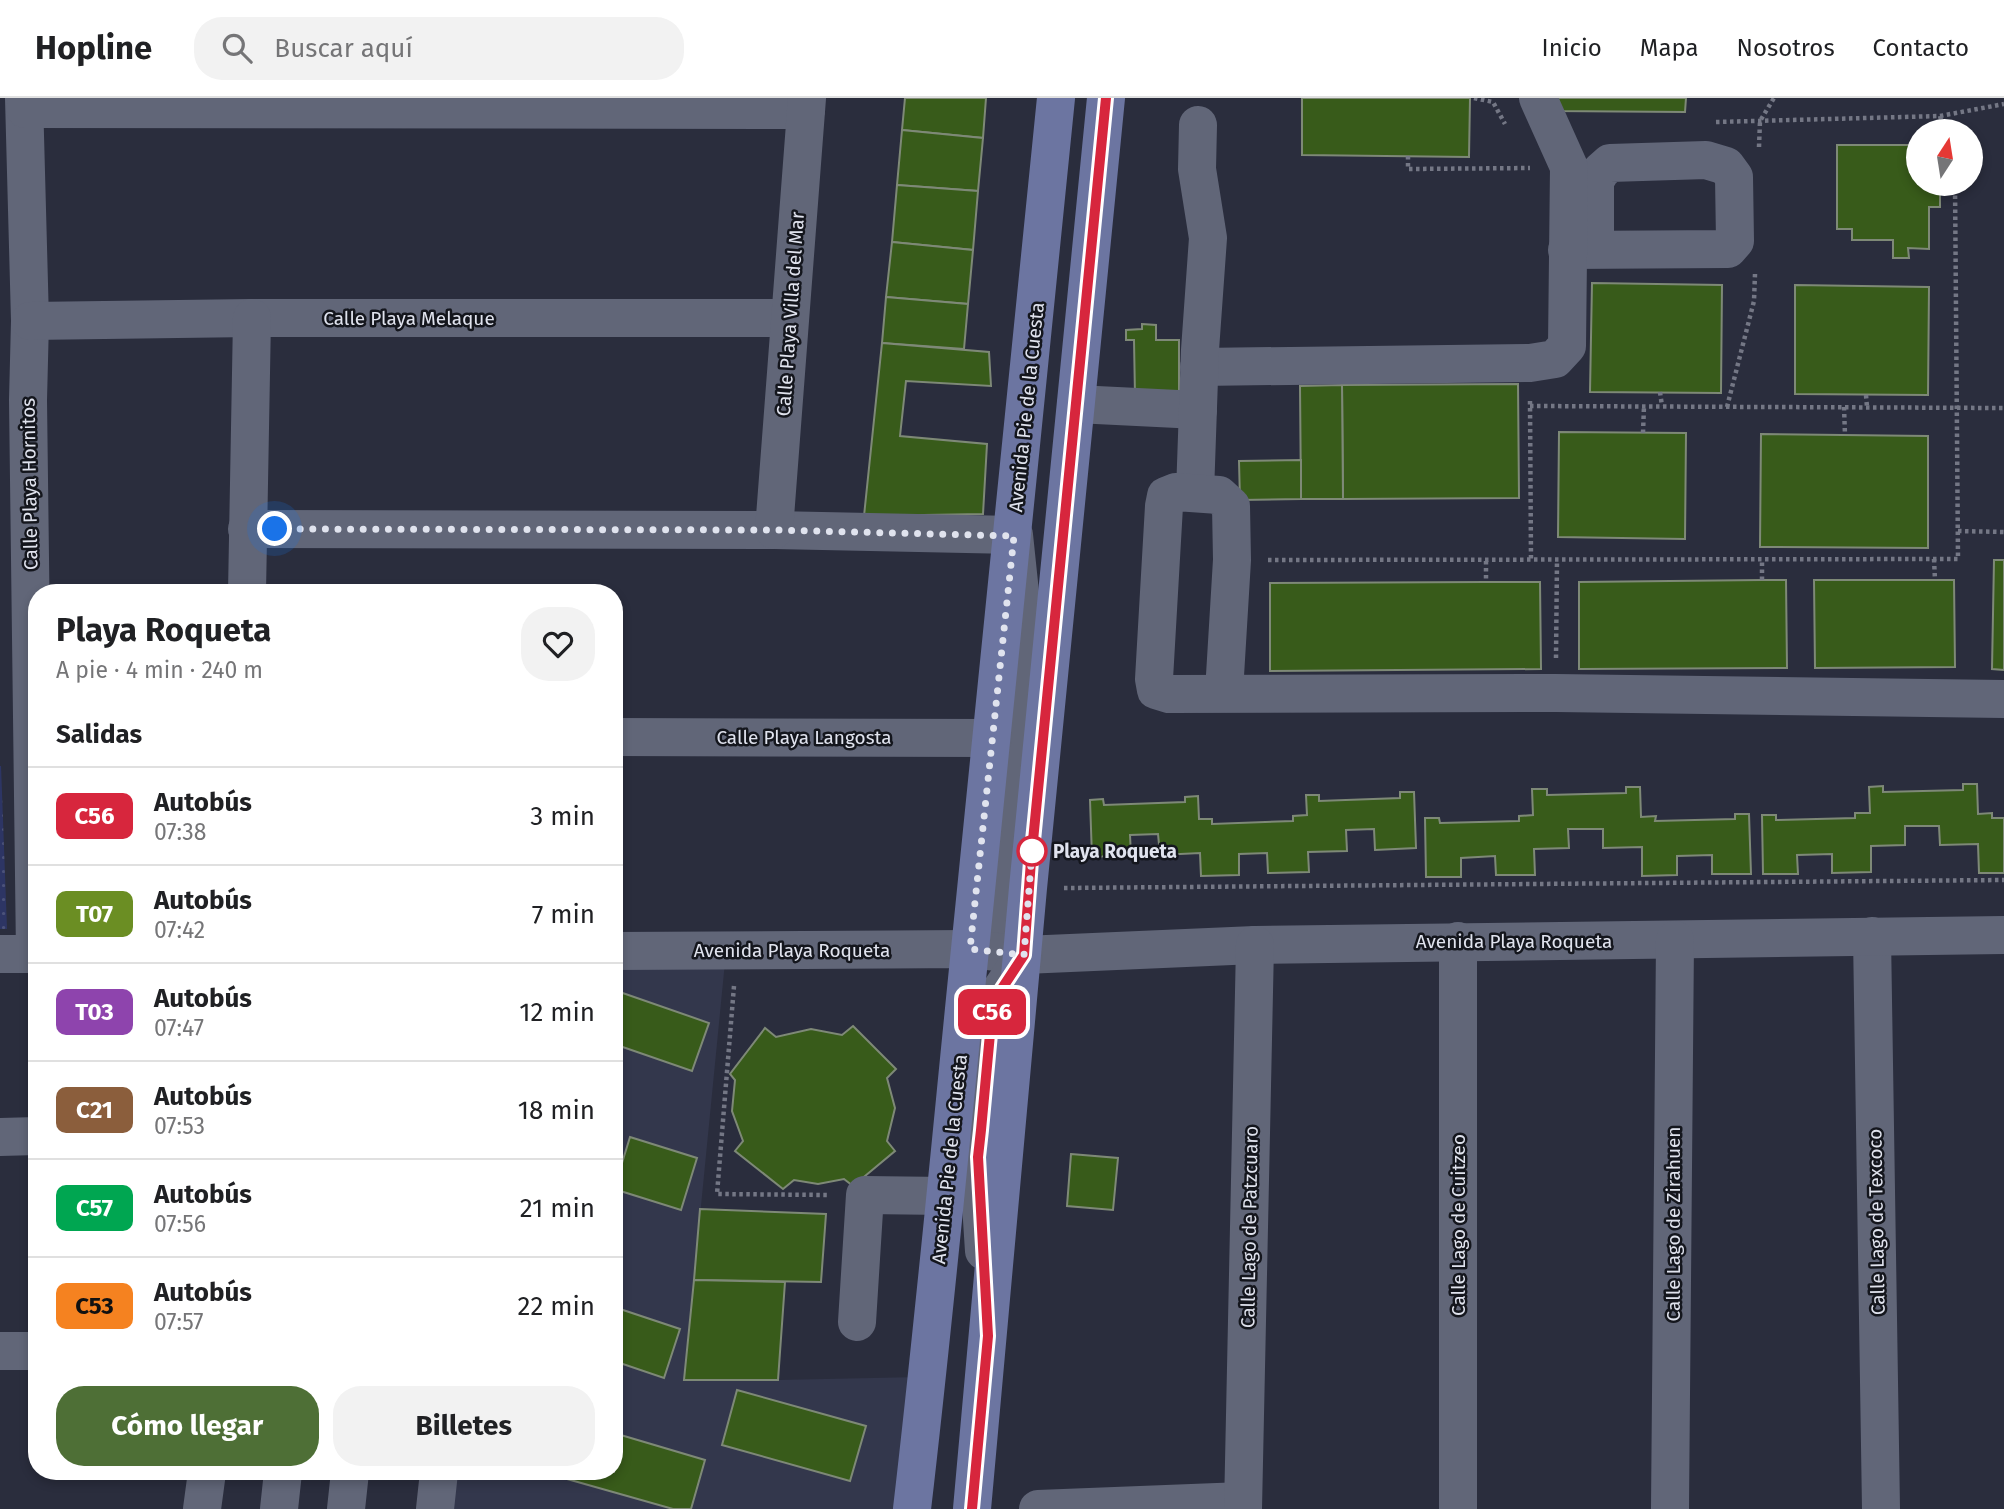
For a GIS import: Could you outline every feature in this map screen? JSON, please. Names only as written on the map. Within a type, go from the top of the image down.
[{"type":"main road","name":"Avenida Pie de la Cuesta","points":[[912,1509],[1014,536],[1023,419],[1056,98]]},
{"type":"main road","points":[[972,1509],[1028,888],[1106,98]]},
{"type":"street","points":[[1199,367],[1530,363],[1555,359],[1567,346],[1581,249],[1569,167],[1538,98]]},
{"type":"street","points":[[24,103],[807,104]]},
{"type":"street","name":"Calle Playa Hornitos","points":[[24,103],[30,321],[15,533],[16,750],[24,954]]},
{"type":"street","name":"Calle Playa Villa del Mar","points":[[774,530],[807,104]]},
{"type":"street","points":[[1195,493],[1199,367],[1208,238],[1197,169],[1198,125]]},
{"type":"street","points":[[247,584],[252,318]]},
{"type":"street","name":"Calle Playa Melaque","points":[[30,321],[252,318],[789,318]]},
{"type":"street","points":[[1076,404],[1198,410]]},
{"type":"street","points":[[1224,692],[1232,560],[1231,506],[1219,495],[1176,492],[1166,496],[1154,679],[1156,690],[1169,694],[1224,692],[2004,699]]},
{"type":"street","points":[[247,529],[774,530],[1014,536],[1029,679],[1006,901],[970,949]]},
{"type":"street","name":"Calle Playa Langosta","points":[[623,737],[993,738]]},
{"type":"street","name":"Avenida Playa Roqueta","points":[[1024,955],[1255,945],[2004,935]]},
{"type":"street","name":"Calle Lago de Texcoco","points":[[1872,936],[1881,1509]]},
{"type":"street","name":"Calle Lago de Zirahuen","points":[[1671,1509],[1675,940]]},
{"type":"street","name":"Calle Lago de Cuitzeo","points":[[1458,941],[1458,1509]]},
{"type":"street","name":"Calle Lago de Patzcuaro","points":[[1243,1505],[1255,945]]},
{"type":"street","points":[[970,949],[1024,955]]},
{"type":"street","name":"Avenida Playa Roqueta","points":[[623,951],[970,949]]},
{"type":"street","points":[[0,1137],[28,1136]]},
{"type":"street","points":[[856,1322],[864,1195],[946,1196]]},
{"type":"street","points":[[0,1351],[28,1351]]},
{"type":"street","points":[[202,1509],[206,1480]]},
{"type":"street","points":[[279,1509],[282,1480]]},
{"type":"street","points":[[346,1509],[349,1480]]},
{"type":"street","points":[[435,1509],[438,1480]]},
{"type":"street","points":[[1038,1509],[1243,1505]]},
{"type":"path","points":[[1408,156],[1408,169],[1531,167]]},
{"type":"path","points":[[1232,560],[1958,559],[1955,196]]},
{"type":"path","points":[[1660,393],[1662,406]]},
{"type":"path","points":[[1866,395],[1867,407]]},
{"type":"path","points":[[1531,406],[2004,408]]},
{"type":"path","points":[[1643,433],[1644,406]]},
{"type":"path","points":[[1844,407],[1844,435]]},
{"type":"path","points":[[1958,531],[2004,531]]},
{"type":"path","points":[[1762,559],[1762,580]]},
{"type":"path","points":[[1934,559],[1935,580]]},
{"type":"path","points":[[1556,694],[1557,560]]},
{"type":"path","points":[[1486,561],[1486,582]]},
{"type":"path","points":[[1028,888],[2004,880]]},
{"type":"path","points":[[737,950],[716,1194],[864,1195]]},
{"type":"shaded area","points":[[1,766],[7,929],[0,929]]},
{"type":"shaded area","points":[[725,962],[684,1379],[920,1377],[911,1509],[438,1509],[441,1480],[623,1480],[623,963]]},
{"type":"building","points":[[905,98],[986,98],[983,138],[902,130]]},
{"type":"building","points":[[1302,98],[1470,98],[1469,157],[1302,155]]},
{"type":"building","points":[[1552,98],[1686,98],[1685,112],[1552,111]]},
{"type":"building","points":[[902,130],[983,138],[978,191],[897,185]]},
{"type":"building","points":[[1837,145],[1906,145],[1906,196],[1940,196],[1940,207],[1929,207],[1929,249],[1908,248],[1909,258],[1893,258],[1893,240],[1852,240],[1852,229],[1837,229]]},
{"type":"building","points":[[897,185],[978,191],[973,250],[892,242]]},
{"type":"building","points":[[892,242],[973,250],[968,304],[886,297]]},
{"type":"building","points":[[1592,283],[1722,285],[1721,393],[1590,392]]},
{"type":"building","points":[[1795,285],[1929,287],[1928,395],[1795,394]]},
{"type":"building","points":[[886,297],[968,304],[964,349],[882,343]]},
{"type":"building","points":[[1142,324],[1156,325],[1156,340],[1179,340],[1179,396],[1135,396],[1134,340],[1126,340],[1126,330],[1142,329]]},
{"type":"building","points":[[882,343],[989,352],[991,386],[906,381],[900,436],[987,444],[983,514],[864,516]]},
{"type":"building","points":[[1518,384],[1519,498],[1343,499],[1342,385]]},
{"type":"building","points":[[1342,385],[1343,499],[1301,499],[1300,386]]},
{"type":"building","points":[[1559,432],[1686,433],[1685,539],[1558,537]]},
{"type":"building","points":[[1761,434],[1928,436],[1928,548],[1760,547]]},
{"type":"building","points":[[1301,460],[1301,499],[1240,500],[1239,461]]},
{"type":"building","points":[[1994,560],[2004,560],[2004,670],[1992,669]]},
{"type":"building","points":[[1786,580],[1787,668],[1579,669],[1579,582]]},
{"type":"building","points":[[1814,580],[1954,580],[1955,667],[1815,668]]},
{"type":"building","points":[[1540,582],[1541,669],[1270,671],[1270,583]]},
{"type":"building","points":[[1963,784],[1977,784],[1978,814],[1992,813],[1992,818],[2004,818],[2004,873],[1979,873],[1978,844],[1940,845],[1939,826],[1905,826],[1905,845],[1871,846],[1871,872],[1832,873],[1832,854],[1797,855],[1798,874],[1763,874],[1762,815],[1776,815],[1776,820],[1855,818],[1855,813],[1870,813],[1869,787],[1883,786],[1883,792],[1963,790]]},
{"type":"building","points":[[1626,787],[1640,787],[1641,817],[1656,816],[1655,821],[1735,819],[1735,814],[1749,814],[1751,874],[1712,874],[1712,855],[1677,856],[1677,875],[1642,876],[1642,847],[1603,848],[1603,829],[1568,829],[1569,848],[1534,849],[1535,875],[1496,875],[1495,856],[1461,858],[1461,877],[1426,877],[1425,818],[1439,818],[1440,823],[1519,821],[1519,816],[1533,815],[1532,789],[1547,789],[1547,795],[1626,793]]},
{"type":"building","points":[[1400,792],[1414,792],[1416,848],[1375,850],[1374,829],[1346,830],[1347,851],[1308,852],[1309,872],[1268,873],[1267,853],[1239,854],[1239,875],[1201,876],[1200,853],[1160,855],[1158,834],[1130,835],[1131,855],[1092,857],[1090,800],[1103,799],[1104,805],[1185,802],[1185,797],[1198,796],[1199,819],[1212,819],[1212,824],[1293,821],[1293,816],[1307,815],[1306,795],[1319,795],[1319,801],[1400,798]]},
{"type":"building","points":[[623,993],[709,1023],[692,1071],[623,1047]]},
{"type":"building","points":[[853,1026],[896,1069],[887,1078],[895,1108],[887,1141],[895,1151],[853,1186],[844,1179],[818,1184],[794,1180],[783,1189],[735,1151],[743,1141],[732,1111],[735,1080],[730,1074],[765,1028],[776,1037],[811,1029],[842,1035]]},
{"type":"building","points":[[630,1137],[697,1158],[681,1210],[623,1192],[623,1160]]},
{"type":"building","points":[[1071,1154],[1118,1158],[1113,1210],[1067,1206]]},
{"type":"building","points":[[700,1209],[826,1214],[821,1282],[694,1280]]},
{"type":"building","points":[[694,1280],[785,1282],[778,1380],[684,1380]]},
{"type":"building","points":[[623,1310],[680,1329],[664,1378],[623,1364]]},
{"type":"building","points":[[737,1390],[866,1426],[850,1481],[722,1445]]},
{"type":"building","points":[[623,1436],[705,1460],[691,1509],[673,1509],[571,1480],[623,1480]]},
{"type":"bus line","name":"C56","points":[[972,1509],[988,1336],[978,1157],[993,1002],[1024,955],[1106,98]]},
{"type":"place","name":"Playa Roqueta","points":[[1032,851]]},
{"type":"route","points":[[275,529],[774,530],[1014,536],[970,949],[1024,955],[1032,851]]}]
